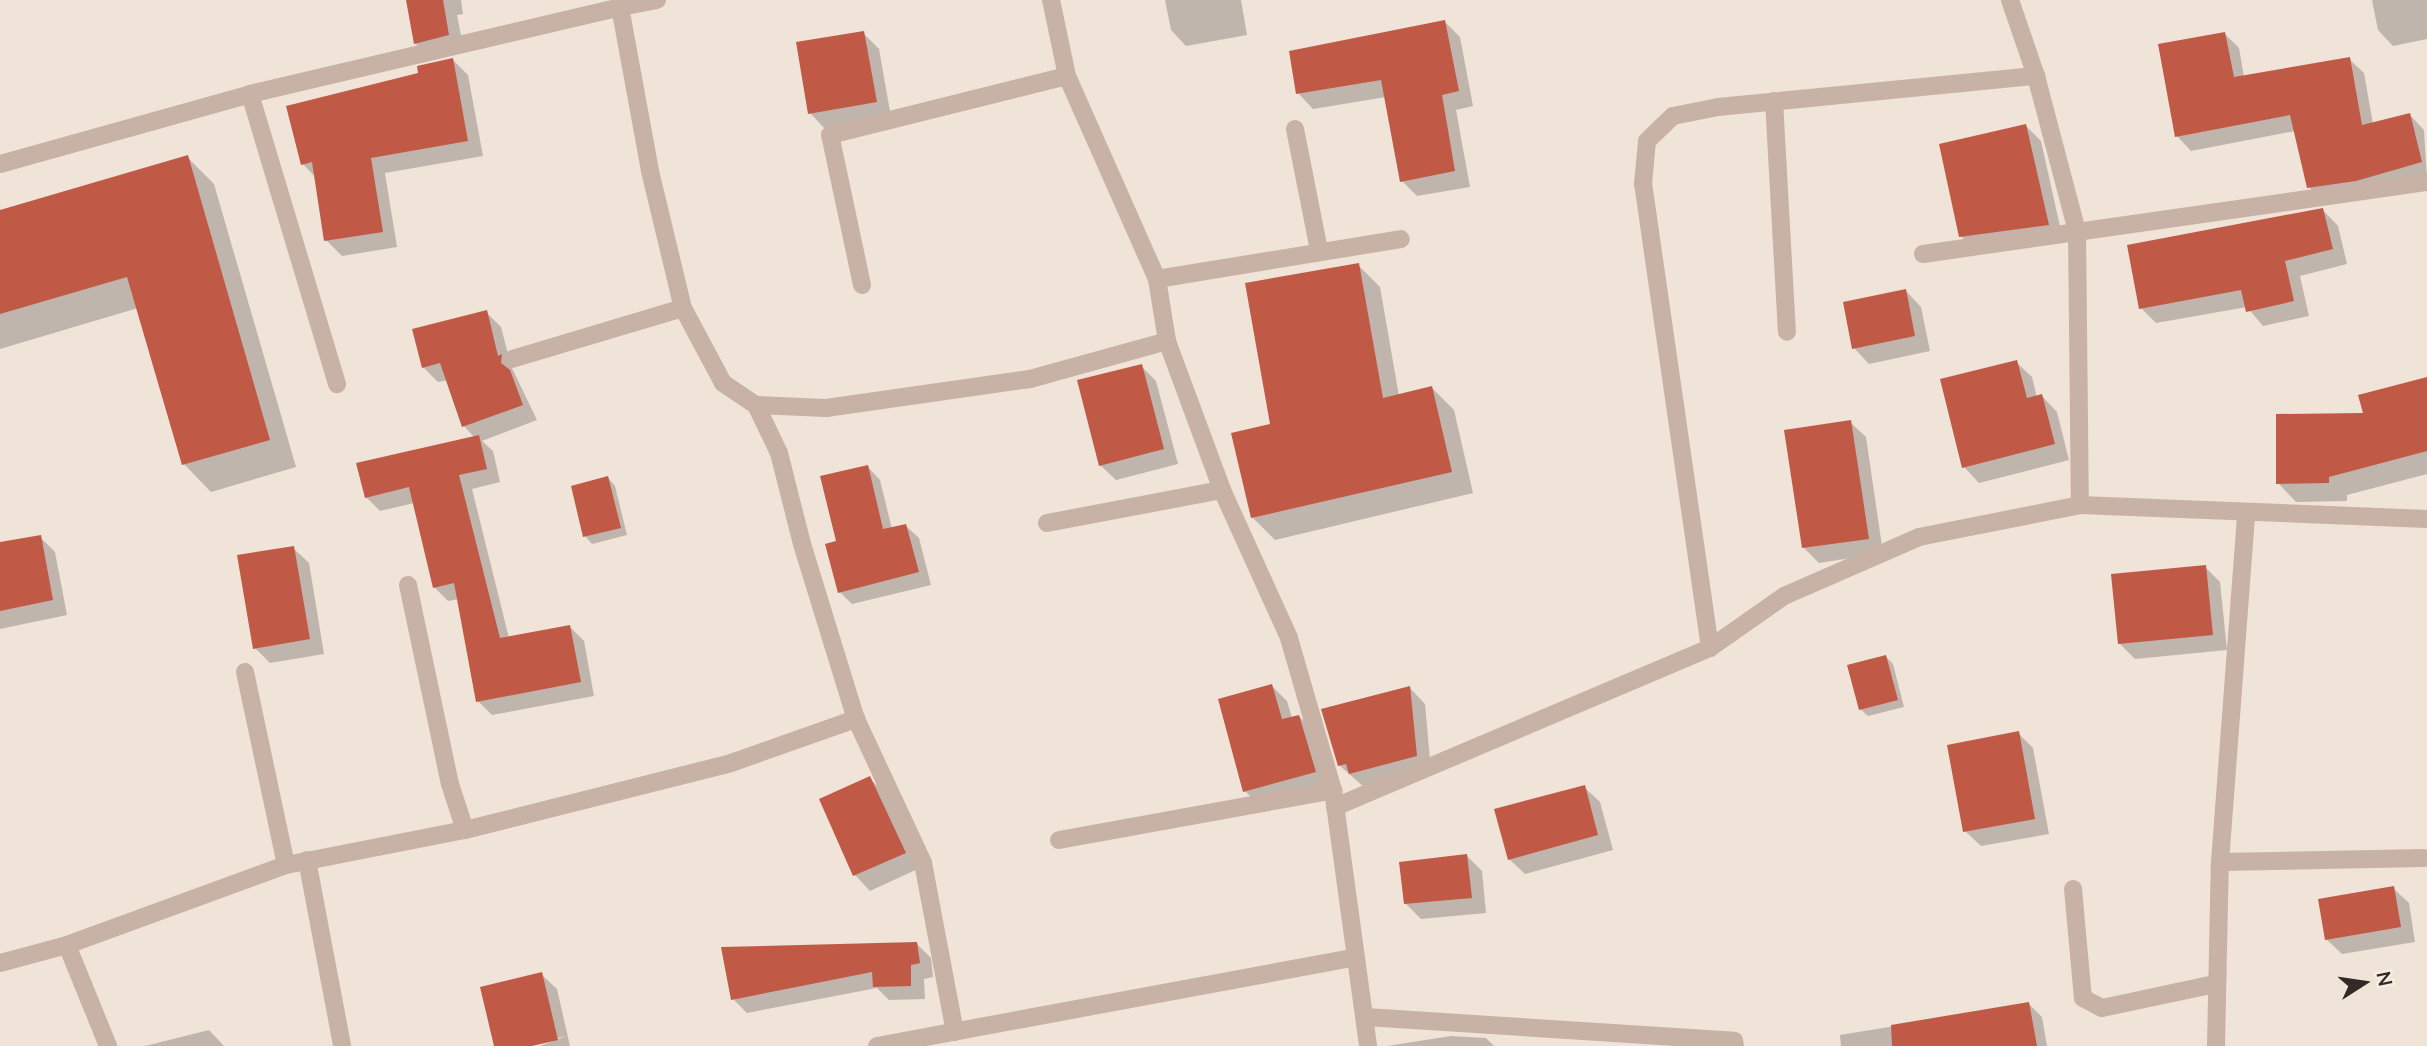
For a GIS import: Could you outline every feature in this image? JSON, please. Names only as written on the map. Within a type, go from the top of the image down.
[{"type":"street","points":[[0,164],[250,94],[657,0]]},
{"type":"street","points":[[1051,0],[1067,76],[1157,279],[1167,341],[1222,490],[1289,638],[1334,799],[1368,1046]]},
{"type":"street","points":[[2010,0],[2036,76],[2077,231],[2080,505]]},
{"type":"street","points":[[620,7],[650,171],[683,308],[723,383],[756,405],[779,453],[802,544],[856,719],[923,863],[955,1032]]},
{"type":"street","points":[[862,285],[830,135],[1067,76]]},
{"type":"street","points":[[1710,648],[1643,184],[1647,141],[1673,116],[1774,101],[2036,76]]},
{"type":"street","points":[[250,94],[337,384]]},
{"type":"street","points":[[1774,101],[1787,332]]},
{"type":"street","points":[[1294,129],[1320,250]]},
{"type":"street","points":[[1923,254],[2427,182]]},
{"type":"street","points":[[1157,279],[1320,250],[1401,239]]},
{"type":"street","points":[[512,359],[683,308]]},
{"type":"street","points":[[756,405],[826,408],[941,394],[1030,380],[1167,341]]},
{"type":"street","points":[[1047,523],[1222,490]]},
{"type":"street","points":[[1059,840],[1334,799],[1710,648],[1784,596],[1919,537],[2080,505],[2246,514],[2427,519]]},
{"type":"street","points":[[2216,1046],[2215,984],[2220,862],[2246,514]]},
{"type":"street","points":[[408,586],[450,784],[465,830]]},
{"type":"street","points":[[244,672],[286,865]]},
{"type":"street","points":[[0,963],[67,946],[286,865],[465,830],[731,763],[856,719]]},
{"type":"street","points":[[2220,862],[2423,858]]},
{"type":"street","points":[[307,860],[342,1046]]},
{"type":"street","points":[[2073,889],[2084,998],[2102,1008],[2215,984]]},
{"type":"street","points":[[67,946],[108,1046]]},
{"type":"street","points":[[877,1046],[1356,957]]},
{"type":"street","points":[[1366,1017],[1734,1041],[1735,1046]]},
{"type":"building","points":[[406,0],[443,0],[449,35],[414,44]]},
{"type":"building","points":[[1445,20],[1459,91],[1442,95],[1455,171],[1400,182],[1381,80],[1296,94],[1289,51]]},
{"type":"building","points":[[864,31],[877,102],[808,114],[796,42]]},
{"type":"building","points":[[2225,32],[2234,77],[2350,57],[2362,125],[2410,113],[2422,162],[2356,181],[2307,188],[2290,115],[2175,137],[2158,44]]},
{"type":"building","points":[[453,58],[468,141],[371,158],[383,232],[324,241],[312,162],[301,165],[286,106],[418,73],[417,66]]},
{"type":"building","points":[[2026,124],[2049,225],[1959,237],[1939,144]]},
{"type":"building","points":[[188,155],[270,440],[182,465],[127,277],[0,314],[0,210]]},
{"type":"building","points":[[2323,208],[2333,249],[2285,261],[2294,301],[2246,312],[2241,290],[2139,309],[2127,245]]},
{"type":"building","points":[[1359,263],[1383,398],[1432,386],[1452,472],[1251,518],[1231,433],[1270,424],[1245,283]]},
{"type":"building","points":[[1906,289],[1915,336],[1852,349],[1843,302]]},
{"type":"building","points":[[487,310],[498,356],[502,354],[501,363],[510,370],[523,405],[462,427],[440,363],[422,368],[412,329]]},
{"type":"building","points":[[2017,360],[2027,398],[2042,394],[2055,444],[1962,468],[1940,379]]},
{"type":"building","points":[[1142,364],[1164,449],[1099,466],[1077,380]]},
{"type":"building","points":[[2427,377],[2427,451],[2329,477],[2329,483],[2276,484],[2276,414],[2363,413],[2358,395]]},
{"type":"building","points":[[1851,420],[1869,539],[1802,548],[1784,430]]},
{"type":"building","points":[[479,435],[487,469],[459,475],[500,638],[570,625],[581,682],[476,702],[454,583],[433,588],[409,487],[365,498],[356,463]]},
{"type":"building","points":[[868,465],[883,529],[906,524],[919,572],[838,593],[825,544],[836,541],[820,476]]},
{"type":"building","points":[[608,476],[621,528],[583,537],[571,486]]},
{"type":"building","points":[[41,535],[53,600],[0,611],[0,542]]},
{"type":"building","points":[[294,546],[310,639],[253,649],[237,555]]},
{"type":"building","points":[[2206,565],[2213,635],[2118,644],[2111,574]]},
{"type":"building","points":[[1886,655],[1898,700],[1859,710],[1847,665]]},
{"type":"building","points":[[1272,684],[1282,719],[1299,715],[1316,772],[1243,792],[1218,699]]},
{"type":"building","points":[[1410,686],[1417,756],[1349,774],[1346,764],[1338,766],[1321,709]]},
{"type":"building","points":[[2019,731],[2035,819],[1963,832],[1947,745]]},
{"type":"building","points":[[870,776],[906,853],[853,876],[819,799]]},
{"type":"building","points":[[1585,785],[1598,835],[1508,860],[1494,809]]},
{"type":"building","points":[[1467,854],[1472,898],[1404,904],[1399,862]]},
{"type":"building","points":[[2394,886],[2401,927],[2325,940],[2318,899]]},
{"type":"building","points":[[917,942],[920,963],[911,965],[911,986],[873,987],[872,972],[731,1000],[721,947]]},
{"type":"building","points":[[542,972],[558,1040],[532,1046],[494,1046],[480,987]]},
{"type":"building","points":[[2029,1002],[2037,1046],[1892,1046],[1891,1025]]}]
